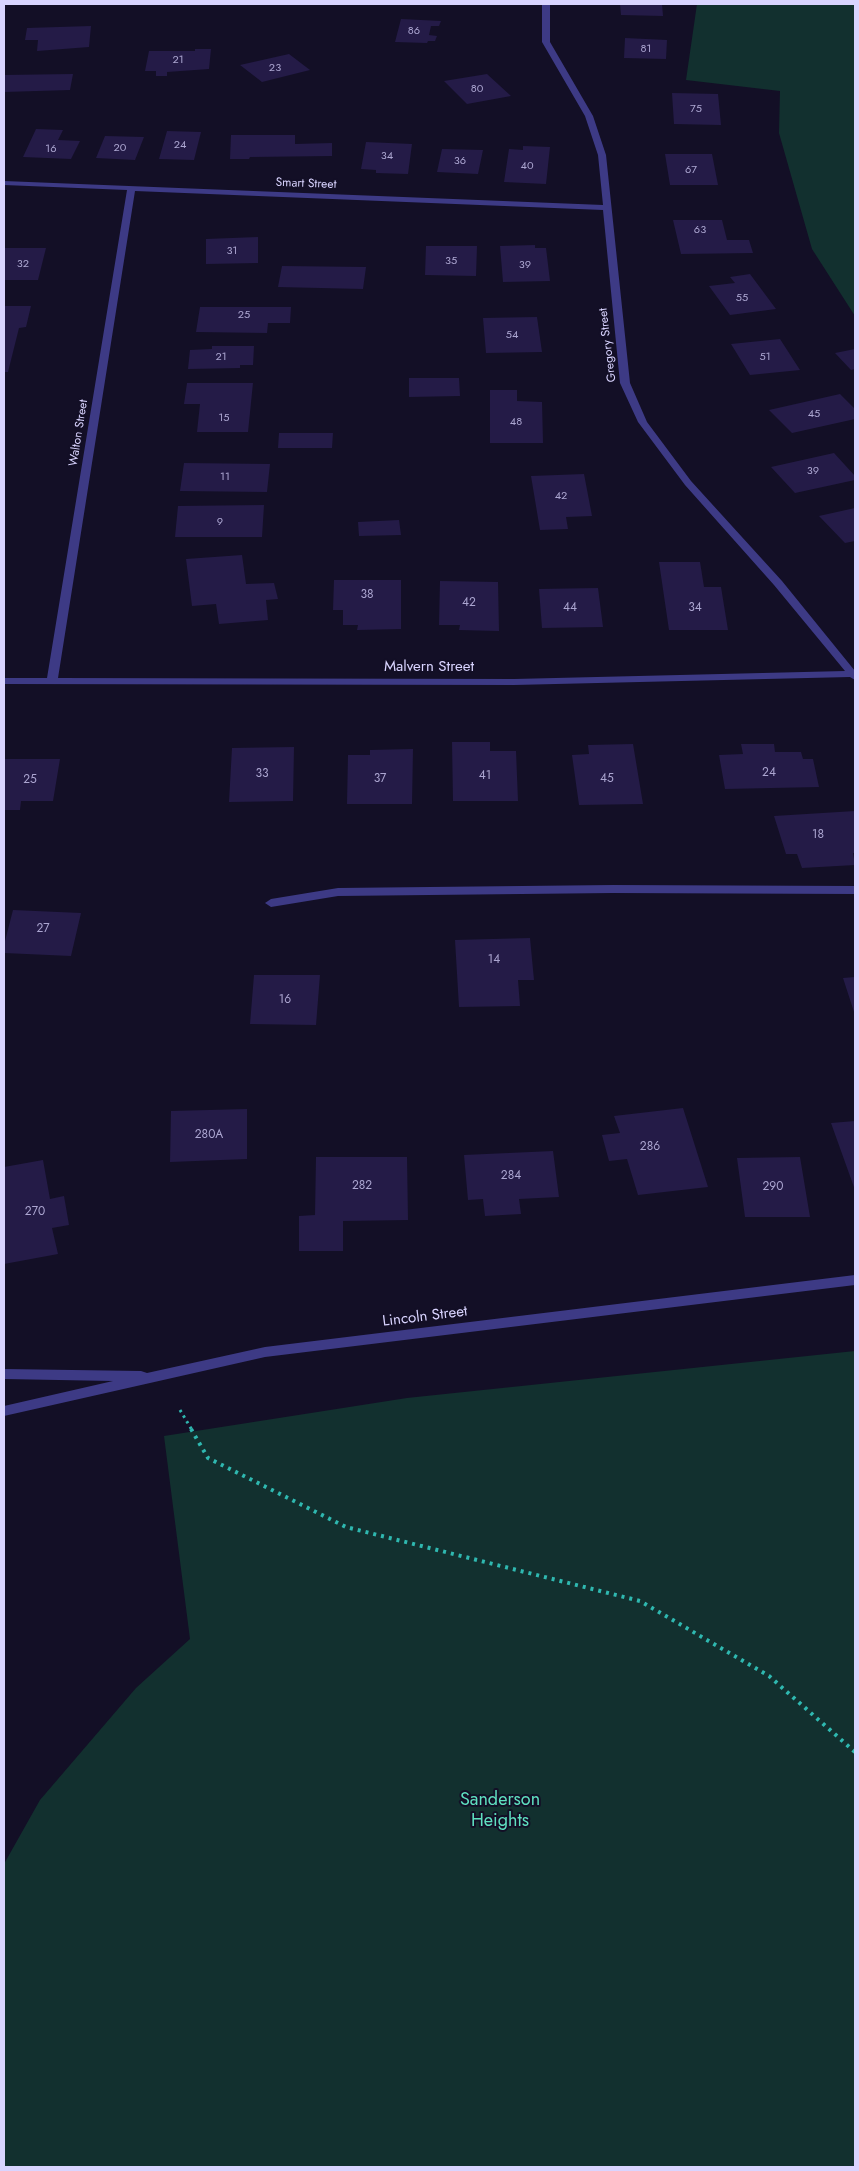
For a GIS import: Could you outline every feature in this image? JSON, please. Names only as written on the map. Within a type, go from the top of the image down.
[{"type":"street","name":"Gregory Street","points":[[546,4],[546,42],[589,116],[602,155],[625,383],[643,422],[688,483],[778,583],[854,676]]},
{"type":"street","name":"Smart Street","points":[[4,183],[608,208]]},
{"type":"street","name":"Walton Street","points":[[52,681],[131,189]]},
{"type":"street","name":"Malvern Street","points":[[4,681],[514,682],[854,676]]},
{"type":"street","points":[[271,904],[338,892],[613,889],[855,890]]},
{"type":"street","name":"Lincoln Street","points":[[4,1411],[265,1352],[855,1280]]},
{"type":"street","points":[[4,1374],[161,1376]]},
{"type":"path","points":[[161,1376],[208,1458],[346,1528],[640,1602],[769,1676],[855,1752]]},
{"type":"green space","points":[[697,4],[855,4],[855,316],[812,249],[779,133],[780,91],[686,80]]},
{"type":"green space","name":"Sanderson Heights","points":[[855,1351],[855,2167],[4,2167],[4,1864],[40,1800],[136,1688],[190,1639],[164,1436],[407,1398]]},
{"type":"building","points":[[620,4],[662,4],[663,16],[621,15]]},
{"type":"building","points":[[401,19],[441,21],[439,26],[431,26],[429,35],[437,36],[435,41],[428,41],[427,43],[395,42]]},
{"type":"building","points":[[91,26],[89,47],[37,51],[38,40],[25,40],[27,28]]},
{"type":"building","points":[[625,38],[667,40],[666,59],[624,58]]},
{"type":"building","points":[[195,49],[211,49],[209,69],[167,72],[167,76],[156,76],[156,71],[145,71],[149,51],[195,51]]},
{"type":"building","points":[[289,54],[310,70],[262,82],[240,65]]},
{"type":"building","points":[[73,74],[70,90],[4,92],[4,75]]},
{"type":"building","points":[[487,74],[511,96],[467,104],[444,81]]},
{"type":"building","points":[[672,93],[718,94],[721,125],[674,124]]},
{"type":"building","points":[[36,129],[63,130],[58,140],[80,141],[71,159],[23,157]]},
{"type":"building","points":[[167,131],[201,132],[194,160],[159,159]]},
{"type":"building","points":[[231,135],[295,135],[295,144],[332,143],[332,156],[230,159]]},
{"type":"building","points":[[105,136],[144,137],[135,160],[96,158]]},
{"type":"building","points":[[366,142],[412,144],[408,174],[376,173],[376,170],[361,169]]},
{"type":"building","points":[[523,146],[550,147],[546,184],[504,182],[509,149],[523,150]]},
{"type":"building","points":[[442,149],[483,150],[478,174],[437,172]]},
{"type":"building","points":[[665,154],[712,154],[718,185],[670,185]]},
{"type":"building","points":[[673,220],[722,220],[727,240],[749,240],[753,253],[681,254]]},
{"type":"building","points":[[258,237],[258,263],[206,264],[206,239]]},
{"type":"building","points":[[535,245],[535,248],[546,248],[550,281],[503,282],[500,246]]},
{"type":"building","points":[[426,246],[477,246],[476,276],[425,275]]},
{"type":"building","points":[[4,248],[46,248],[38,280],[4,280]]},
{"type":"building","points":[[282,266],[366,267],[363,289],[278,287]]},
{"type":"building","points":[[750,274],[776,309],[730,315],[709,286],[735,283],[730,277]]},
{"type":"building","points":[[4,306],[31,306],[26,327],[19,328],[8,372],[4,372]]},
{"type":"building","points":[[200,307],[291,307],[290,323],[268,323],[267,333],[196,332]]},
{"type":"building","points":[[537,317],[542,352],[486,353],[483,318]]},
{"type":"building","points":[[780,339],[800,370],[750,375],[731,344]]},
{"type":"building","points":[[212,346],[254,346],[253,365],[240,365],[240,368],[188,369],[190,350],[212,349]]},
{"type":"building","points":[[855,349],[855,369],[851,370],[835,353]]},
{"type":"building","points":[[409,378],[459,378],[460,396],[409,397]]},
{"type":"building","points":[[187,383],[253,383],[248,432],[197,432],[200,404],[184,404]]},
{"type":"building","points":[[490,390],[517,390],[517,401],[542,402],[543,443],[490,443]]},
{"type":"building","points":[[840,394],[855,409],[855,419],[792,433],[769,410]]},
{"type":"building","points":[[279,433],[333,433],[332,448],[278,448]]},
{"type":"building","points":[[834,453],[855,476],[855,480],[795,493],[771,467]]},
{"type":"building","points":[[184,463],[270,464],[267,492],[180,491]]},
{"type":"building","points":[[584,474],[592,516],[566,517],[568,529],[540,530],[531,476]]},
{"type":"building","points":[[264,505],[262,537],[175,537],[178,506]]},
{"type":"building","points":[[855,508],[855,541],[845,543],[819,516]]},
{"type":"building","points":[[399,520],[401,535],[359,536],[358,522]]},
{"type":"building","points":[[242,555],[246,584],[274,583],[278,599],[266,600],[268,620],[219,624],[216,604],[192,606],[186,559]]},
{"type":"building","points":[[659,562],[700,562],[704,587],[721,587],[728,630],[669,630]]},
{"type":"building","points":[[334,580],[401,580],[401,629],[357,630],[358,625],[343,625],[343,610],[333,610]]},
{"type":"building","points":[[440,581],[498,582],[499,631],[459,630],[460,625],[439,625]]},
{"type":"building","points":[[598,588],[603,627],[542,628],[539,589]]},
{"type":"building","points":[[452,742],[490,742],[490,751],[516,751],[518,801],[453,801]]},
{"type":"building","points":[[633,744],[643,804],[579,805],[572,755],[589,754],[588,745]]},
{"type":"building","points":[[741,744],[774,744],[775,752],[801,752],[803,759],[813,759],[819,787],[725,789],[719,755],[743,754]]},
{"type":"building","points":[[294,747],[293,801],[229,802],[232,748]]},
{"type":"building","points":[[413,749],[412,804],[347,804],[348,755],[370,755],[370,750]]},
{"type":"building","points":[[4,759],[60,759],[53,801],[21,801],[20,810],[4,810]]},
{"type":"building","points":[[855,811],[855,853],[853,853],[855,865],[802,868],[797,854],[786,854],[774,816]]},
{"type":"building","points":[[13,910],[81,913],[71,956],[4,953],[4,945]]},
{"type":"building","points":[[530,938],[534,980],[518,980],[520,1006],[459,1007],[455,940]]},
{"type":"building","points":[[254,975],[320,975],[316,1025],[250,1024]]},
{"type":"building","points":[[855,977],[855,1015],[843,978]]},
{"type":"building","points":[[683,1108],[708,1187],[638,1195],[627,1159],[609,1161],[602,1135],[620,1133],[614,1116]]},
{"type":"building","points":[[247,1109],[247,1159],[170,1162],[171,1111]]},
{"type":"building","points":[[855,1121],[855,1190],[831,1123]]},
{"type":"building","points":[[553,1151],[559,1197],[519,1199],[521,1214],[485,1216],[483,1199],[468,1200],[464,1155]]},
{"type":"building","points":[[316,1157],[407,1157],[408,1220],[343,1221],[343,1251],[299,1251],[299,1216],[315,1215]]},
{"type":"building","points":[[800,1157],[810,1217],[745,1217],[737,1158]]},
{"type":"building","points":[[43,1160],[50,1199],[64,1196],[69,1225],[52,1228],[58,1254],[4,1264],[4,1167]]}]
